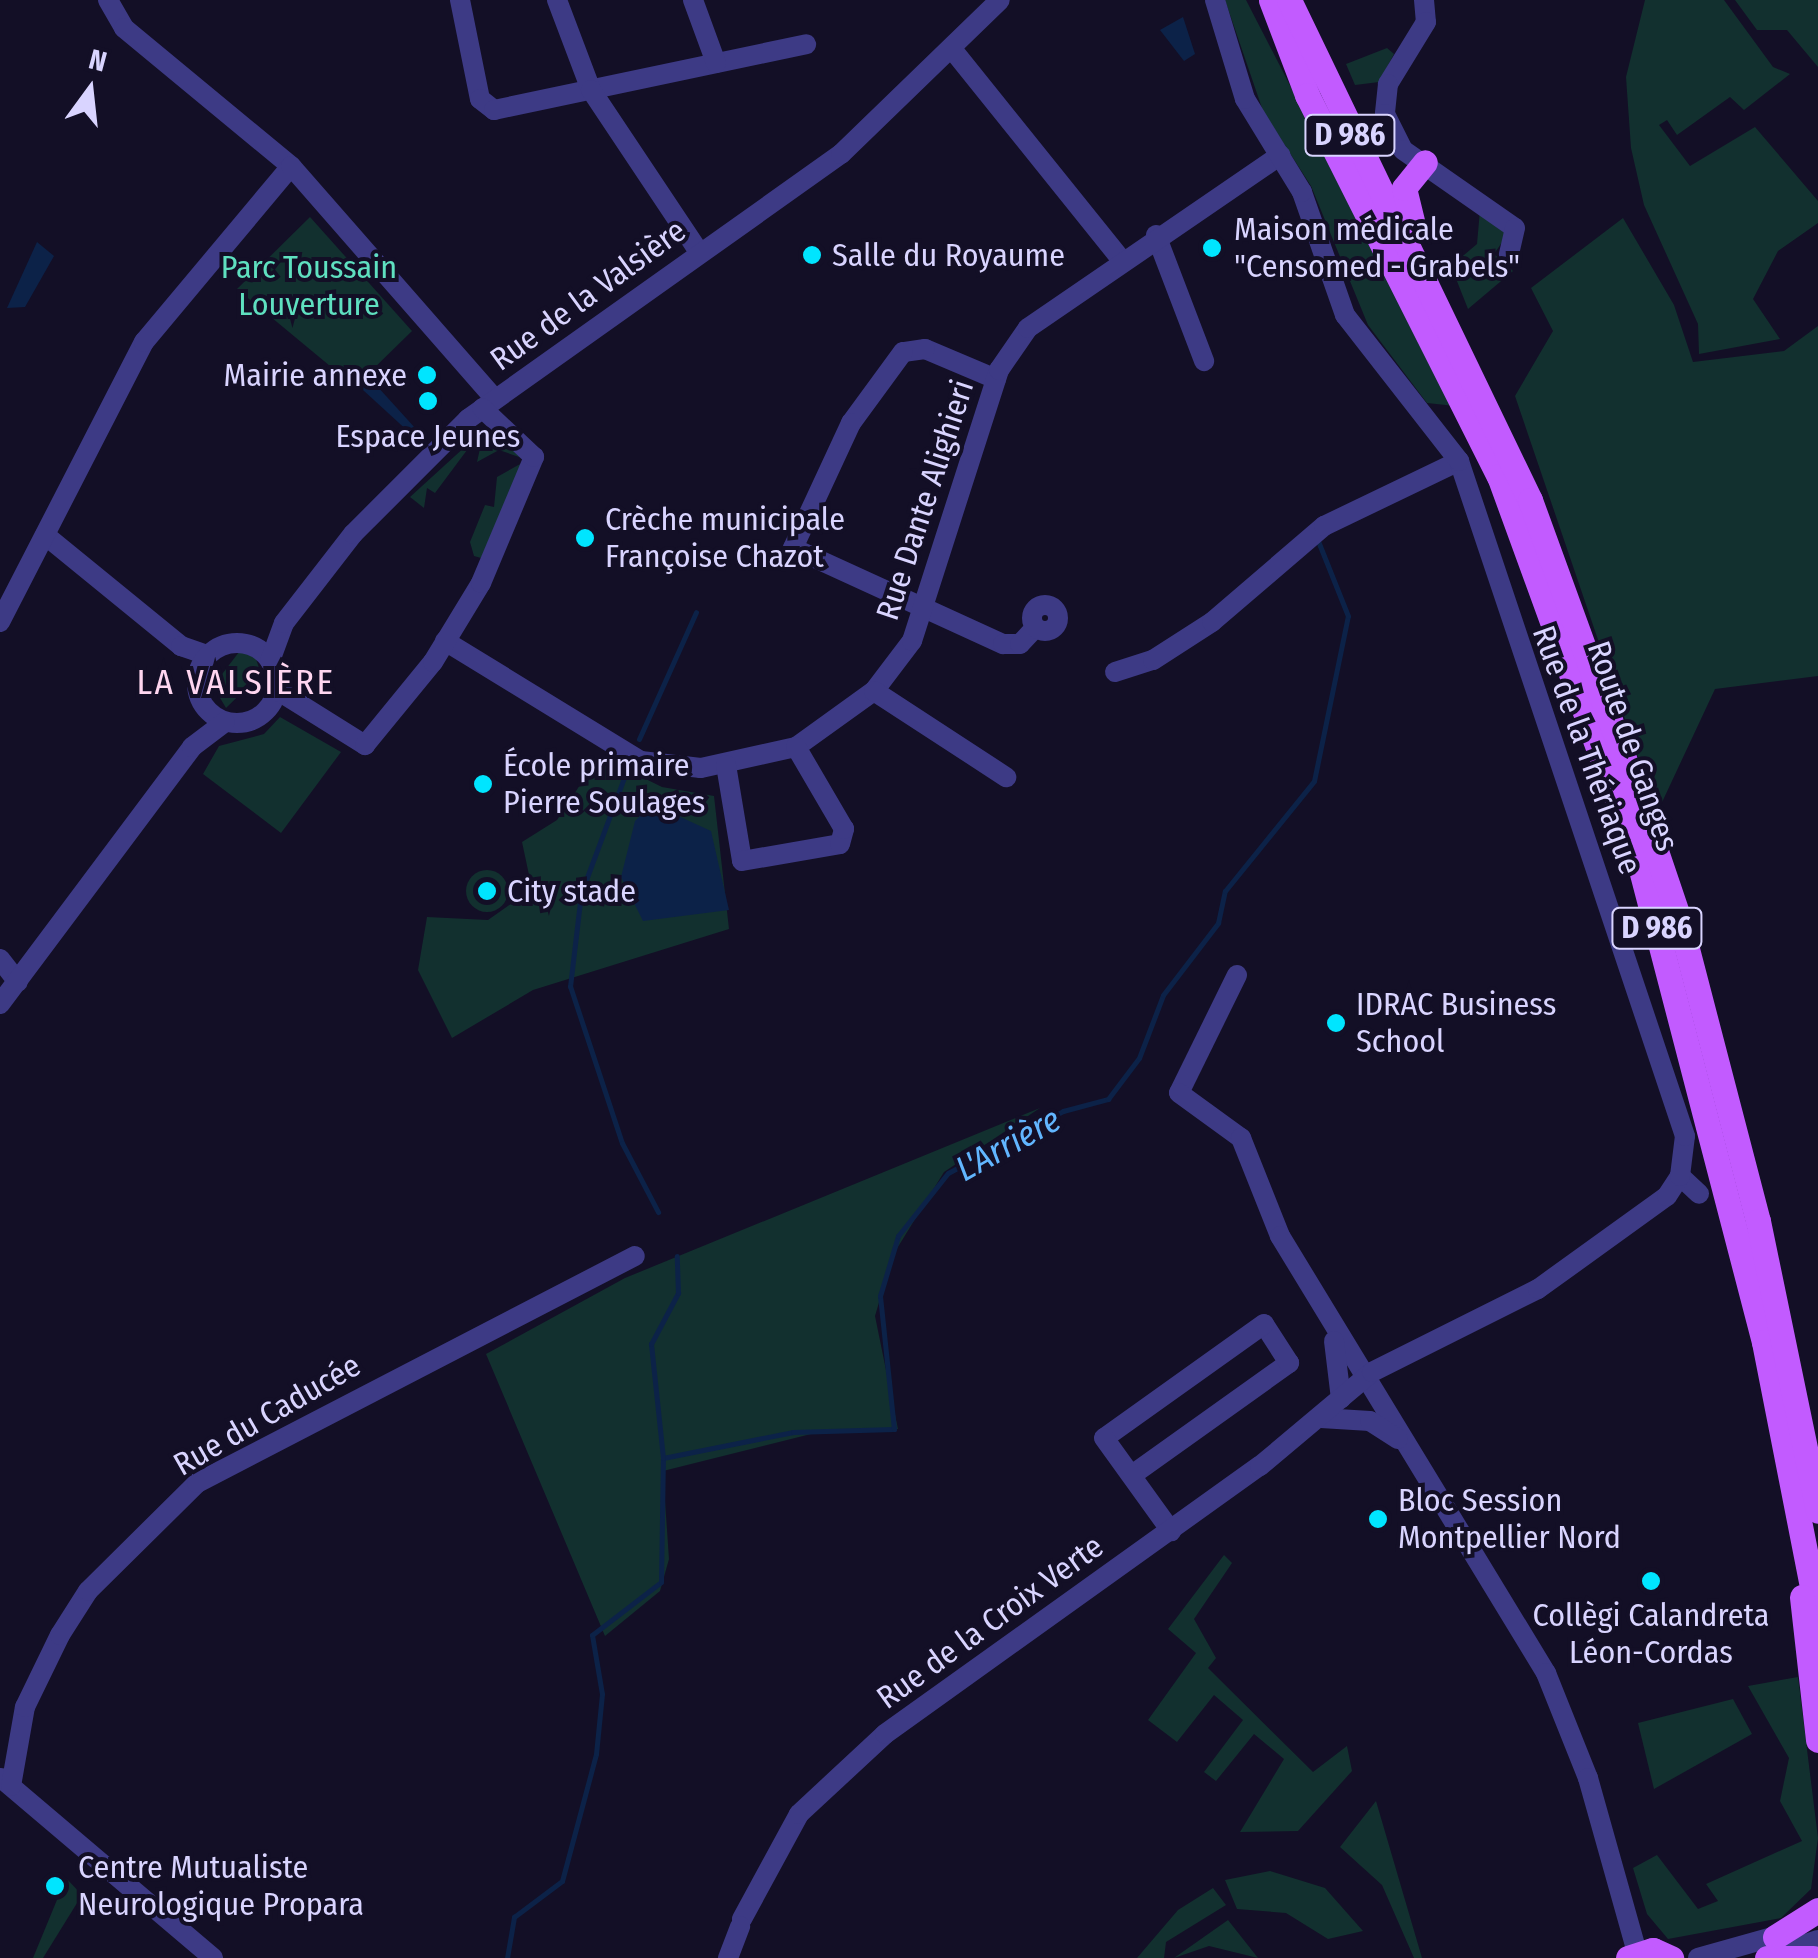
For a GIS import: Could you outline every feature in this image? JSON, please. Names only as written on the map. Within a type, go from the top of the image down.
[{"type":"main road","name":"Route de Ganges","points":[[1271,0],[1307,94],[1499,476],[1625,820],[1702,1084],[1806,1512]]},
{"type":"main road","name":"Route de Ganges","points":[[1289,0],[1530,500],[1680,922],[1758,1221],[1806,1512],[1818,1617]]},
{"type":"main road","points":[[1420,267],[1424,250],[1404,196],[1408,174],[1425,162]]},
{"type":"main road","points":[[1806,1512],[1818,1740]]},
{"type":"main road","points":[[1769,1951],[1818,1910]]},
{"type":"main road","points":[[1769,1951],[1812,1958]]},
{"type":"main road","points":[[1632,1955],[1671,1958]]},
{"type":"street","name":"Rue de la Valsière","points":[[108,0],[124,28],[291,166],[488,403],[841,154],[1000,0]]},
{"type":"street","points":[[460,0],[486,106],[592,90],[806,44]]},
{"type":"street","points":[[557,0],[592,90],[700,252]]},
{"type":"street","points":[[694,0],[716,63]]},
{"type":"street","name":"Rue de la Thériaque","points":[[1215,0],[1246,98],[1282,155],[1345,315],[1459,460],[1685,1136],[1680,1176]]},
{"type":"street","points":[[1424,0],[1426,22],[1383,106],[1404,150],[1515,228],[1509,254]]},
{"type":"street","points":[[952,49],[1121,259]]},
{"type":"street","name":"Rue Dante Alighieri","points":[[446,642],[614,750],[650,763],[726,765],[796,747],[874,691],[926,610],[996,379],[1028,328],[1156,235],[1282,155]]},
{"type":"street","points":[[3,607],[165,310],[291,166]]},
{"type":"street","points":[[1156,235],[1204,361]]},
{"type":"street","points":[[996,379],[925,349],[903,352],[851,423],[795,534],[799,556],[1012,646],[1036,628]]},
{"type":"street","points":[[205,708],[225,722],[250,722],[273,698],[270,660],[284,624],[384,500],[488,403],[534,457],[446,642],[365,746],[273,698]]},
{"type":"street","points":[[1115,672],[1153,660],[1212,622],[1324,526],[1459,460]]},
{"type":"street","points":[[45,535],[202,664],[205,708],[192,747]]},
{"type":"street","points":[[202,664],[250,645],[284,624]]},
{"type":"street","points":[[250,645],[270,660]]},
{"type":"street","points":[[874,691],[1006,777]]},
{"type":"street","points":[[0,1004],[192,747],[225,722]]},
{"type":"street","points":[[726,765],[742,861],[840,844],[844,829],[796,747]]},
{"type":"street","points":[[0,959],[18,982]]},
{"type":"street","points":[[1237,975],[1179,1093],[1241,1138],[1267,1192],[1280,1236],[1566,1716],[1632,1955]]},
{"type":"street","points":[[1367,1378],[1538,1289],[1667,1196],[1680,1176],[1699,1194]]},
{"type":"street","name":"Rue du Caducée","points":[[213,1958],[5,1782],[25,1708],[60,1635],[88,1591],[197,1484],[635,1256]]},
{"type":"street","points":[[1324,1311],[1342,1354],[1341,1399]]},
{"type":"street","points":[[1132,1475],[1289,1363],[1264,1324],[1104,1438],[1171,1531]]},
{"type":"street","name":"Rue de la Croix Verte","points":[[728,1958],[741,1922],[786,1833],[849,1764],[1171,1531],[1321,1418],[1367,1378]]},
{"type":"street","points":[[1321,1418],[1370,1421],[1402,1442]]},
{"type":"street","points":[[1769,1951],[1818,1924]]},
{"type":"street","points":[[1698,1958],[1769,1951],[1818,1940]]},
{"type":"green space","points":[[1225,0],[1246,0],[1455,406],[1427,403],[1368,325],[1311,186],[1263,111]]},
{"type":"green space","points":[[1645,0],[1724,0],[1773,67],[1790,74],[1744,110],[1730,97],[1677,135],[1667,120],[1659,125],[1690,166],[1755,127],[1818,201],[1818,223],[1778,251],[1753,299],[1780,339],[1699,354],[1698,324],[1644,205],[1631,148],[1626,77]]},
{"type":"green space","points":[[1735,0],[1818,0],[1818,67],[1787,30],[1757,30]]},
{"type":"green space","points":[[1387,48],[1394,54],[1379,82],[1355,85],[1346,64]]},
{"type":"green space","points":[[1480,210],[1507,235],[1494,254],[1513,271],[1468,309],[1451,266],[1477,244]]},
{"type":"green space","name":"Parc Toussain Louverture","points":[[310,217],[412,331],[367,375],[330,366],[237,289]]},
{"type":"green space","points":[[1623,218],[1674,305],[1693,362],[1784,351],[1818,326],[1818,676],[1715,689],[1657,813],[1515,396],[1553,331],[1531,288]]},
{"type":"green space","points":[[485,426],[522,458],[499,450],[477,462]]},
{"type":"green space","points":[[479,434],[435,493],[427,488],[424,508],[410,497]]},
{"type":"green space","points":[[522,463],[481,558],[474,556],[470,542],[485,505],[494,507],[497,477]]},
{"type":"green space","points":[[239,652],[255,656],[261,674],[226,708],[213,686]]},
{"type":"green space","points":[[280,717],[341,752],[281,833],[203,774],[219,746],[264,734]]},
{"type":"green space","points":[[599,756],[662,787],[714,796],[729,929],[533,990],[452,1038],[418,970],[427,917],[488,920],[532,889],[522,842],[557,820]]},
{"type":"green space","name":"City stade","points":[[487,870],[502,876],[508,891],[502,906],[487,912],[472,906],[466,891],[472,876]]},
{"type":"green space","points":[[1040,1108],[944,1172],[893,1255],[875,1316],[898,1429],[815,1433],[663,1471],[669,1559],[660,1591],[605,1636],[486,1354],[625,1278]]},
{"type":"green space","points":[[1224,1555],[1232,1563],[1194,1619],[1216,1658],[1208,1668],[1313,1772],[1347,1746],[1352,1771],[1298,1831],[1240,1832],[1284,1759],[1254,1734],[1216,1781],[1204,1772],[1243,1720],[1214,1695],[1177,1742],[1148,1720],[1196,1653],[1168,1629]]},
{"type":"green space","points":[[1798,1677],[1818,1838],[1811,1889],[1781,1918],[1668,1939],[1647,1914],[1633,1868],[1657,1855],[1698,1909],[1718,1901],[1706,1884],[1802,1841],[1780,1801],[1789,1758],[1748,1686]]},
{"type":"green space","points":[[1733,1699],[1752,1734],[1654,1789],[1638,1723]]},
{"type":"green space","points":[[1376,1801],[1422,1958],[1414,1958],[1382,1885],[1340,1847]]},
{"type":"green space","points":[[1270,1871],[1325,1888],[1363,1931],[1328,1939],[1286,1913],[1237,1909],[1225,1880]]},
{"type":"green space","points":[[66,1878],[82,1895],[43,1958],[33,1958]]},
{"type":"green space","points":[[1213,1888],[1226,1905],[1166,1942],[1164,1958],[1137,1958],[1178,1910]]},
{"type":"green space","points":[[1228,1920],[1258,1958],[1209,1946],[1174,1958]]},
{"type":"water","points":[[1183,17],[1195,54],[1184,61],[1160,30]]},
{"type":"water","points":[[37,242],[54,256],[25,307],[7,308]]},
{"type":"water","points":[[339,368],[367,375],[416,429],[411,434]]},
{"type":"water","points":[[652,804],[711,831],[729,910],[643,921],[621,877],[635,821]]},
{"type":"waterway","name":"L'Arrière","points":[[663,1458],[793,1432],[894,1429],[880,1296],[898,1236],[948,1173],[1063,1111],[1108,1099],[1139,1058],[1163,995],[1218,923],[1225,891],[1314,781],[1348,616],[1318,541]]},
{"type":"waterway","points":[[639,739],[696,612]]},
{"type":"waterway","points":[[625,775],[581,893],[570,986],[622,1143],[658,1212]]},
{"type":"waterway","name":"L'Arrière","points":[[507,1958],[514,1917],[562,1881],[596,1754],[602,1694],[592,1635],[661,1582],[663,1458],[651,1344],[678,1293],[677,1256]]},
{"type":"place","name":"Maison médicale \"Censomed - Grabels\"","points":[[1212,248]]},
{"type":"place","name":"Salle du Royaume","points":[[812,255]]},
{"type":"place","name":"Mairie annexe","points":[[427,375]]},
{"type":"place","name":"Espace Jeunes","points":[[428,401]]},
{"type":"place","name":"Crèche municipale Françoise Chazot","points":[[585,538]]},
{"type":"place","name":"École primaire Pierre Soulages","points":[[483,784]]},
{"type":"place","name":"City stade","points":[[487,891]]},
{"type":"place","name":"IDRAC Business School","points":[[1336,1023]]},
{"type":"place","name":"Bloc Session Montpellier Nord","points":[[1378,1519]]},
{"type":"place","name":"Collègi Calandreta Léon-Cordas","points":[[1651,1581]]},
{"type":"place","name":"Centre Mutualiste Neurologique Propara","points":[[55,1886]]},
{"type":"district","name":"LA VALSIÈRE","points":[[236,682]]}]
